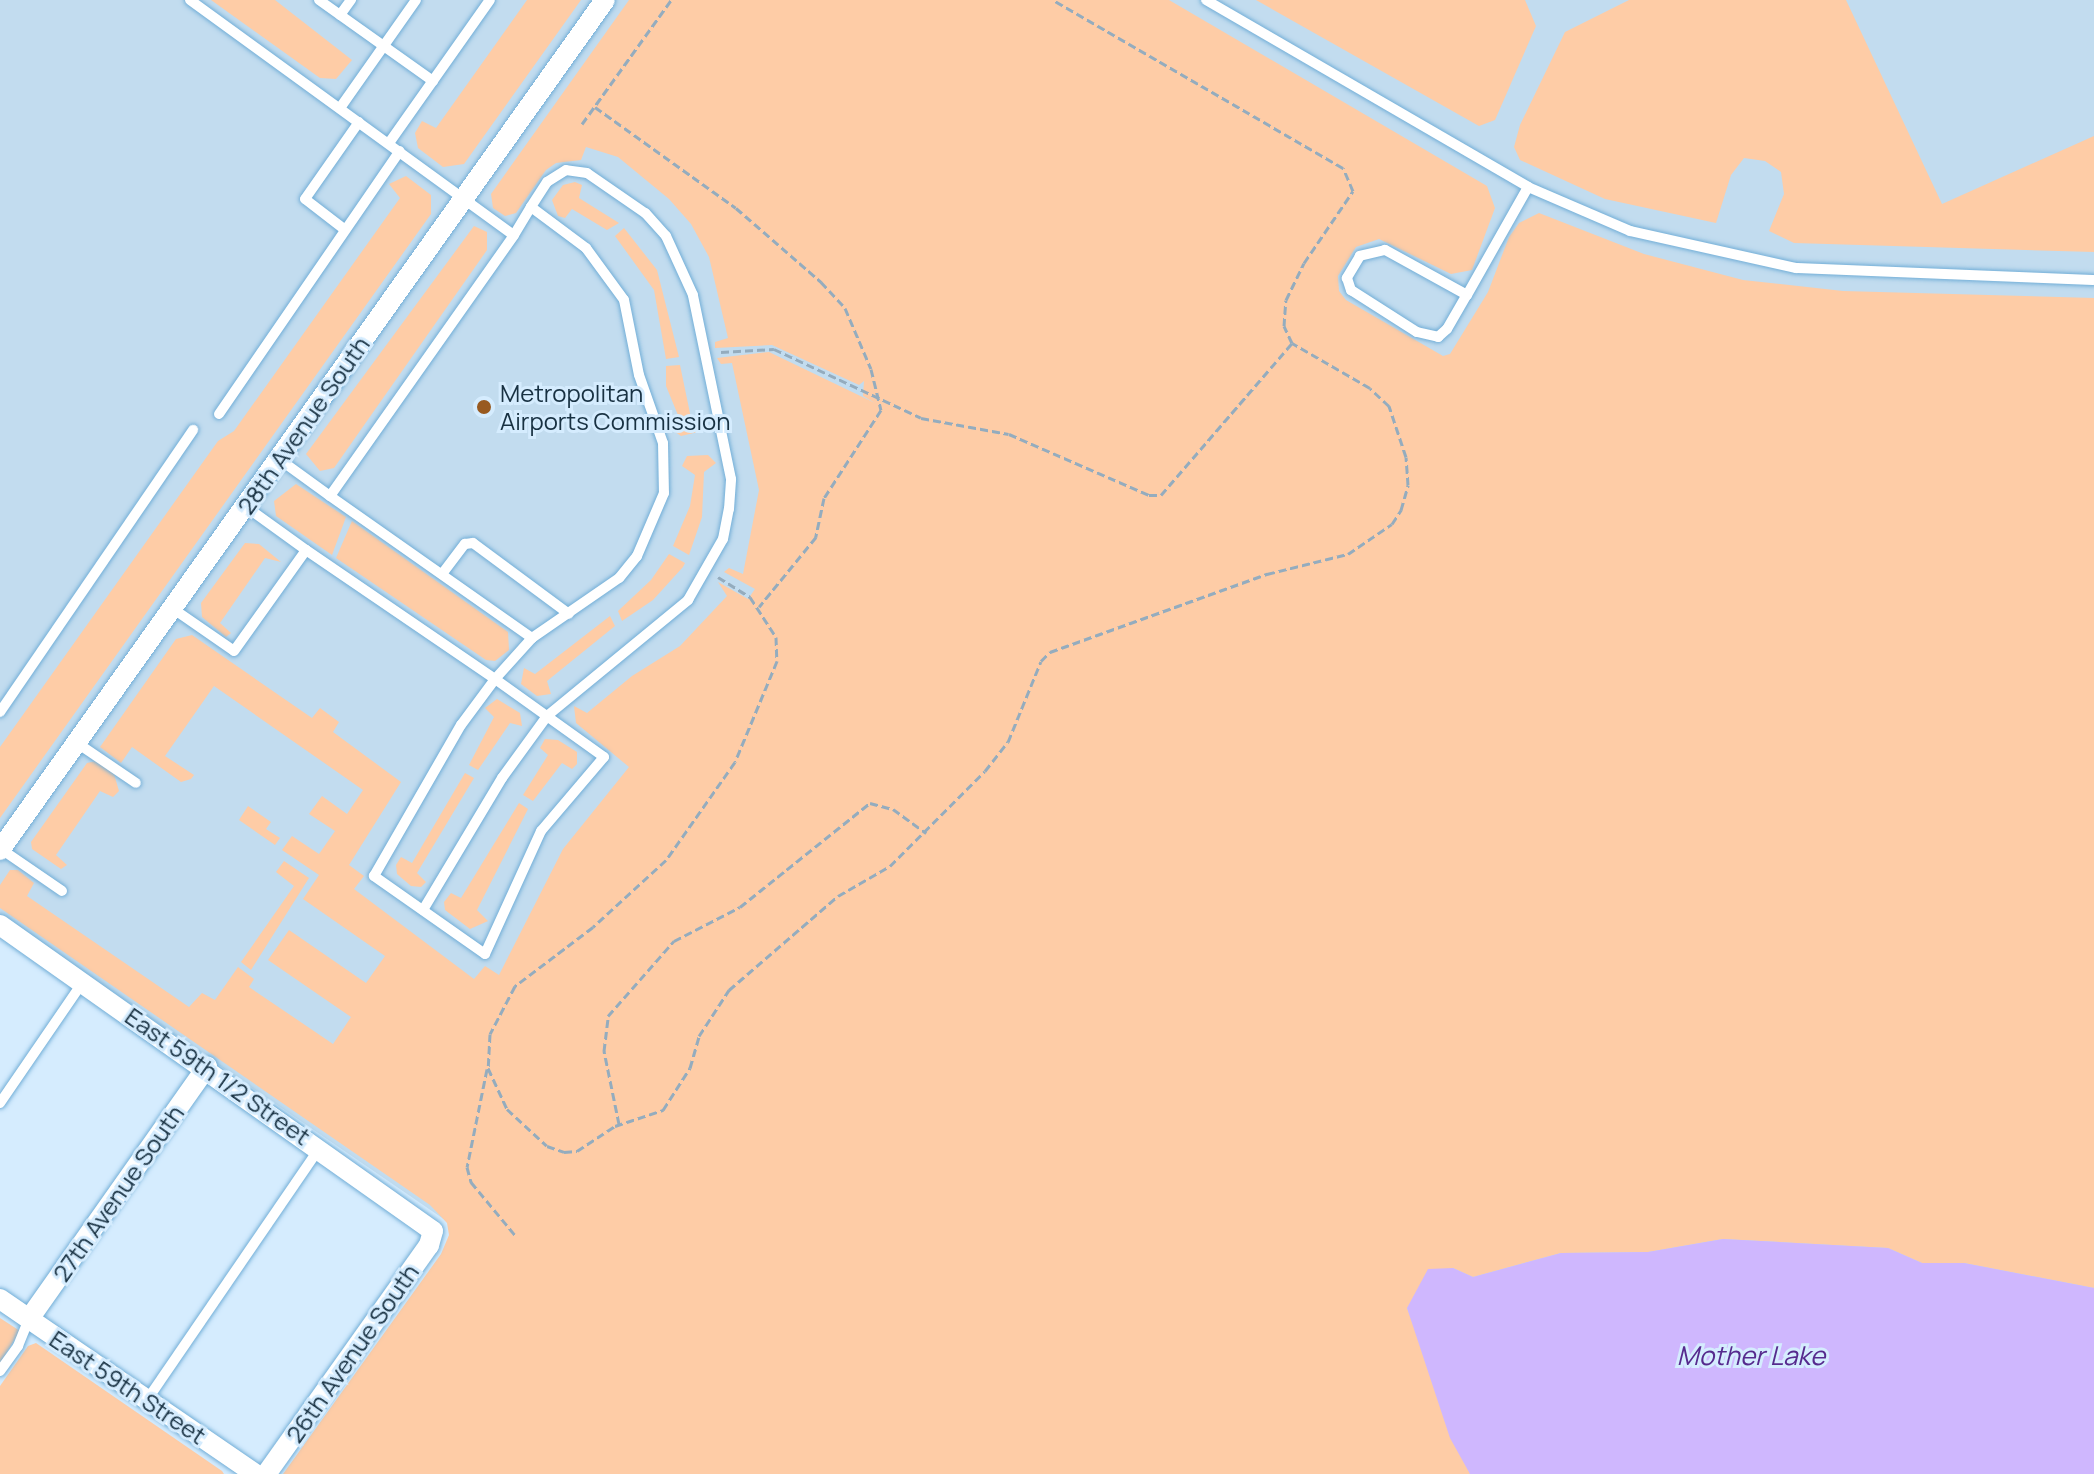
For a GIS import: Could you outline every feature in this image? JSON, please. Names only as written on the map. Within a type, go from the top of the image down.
[{"type":"street","name":"28th Avenue South","points":[[0,850],[605,0]]},
{"type":"street","name":"East 59th 1/2 Street","points":[[0,925],[207,1067],[433,1231]]},
{"type":"street","name":"27th Avenue South","points":[[29,1319],[207,1067]]},
{"type":"street","name":"26th Avenue South","points":[[266,1474],[429,1245],[433,1231]]},
{"type":"street","name":"East 59th Street","points":[[0,1299],[147,1400],[235,1467],[256,1474]]},
{"type":"lane","points":[[190,0],[514,235]]},
{"type":"lane","points":[[319,0],[433,81]]},
{"type":"lane","points":[[340,15],[351,0]]},
{"type":"lane","points":[[340,108],[416,0]]},
{"type":"lane","points":[[389,143],[490,0]]},
{"type":"lane","points":[[1206,0],[1528,187],[1630,231],[1736,259],[1853,273],[2094,280]]},
{"type":"lane","points":[[344,229],[305,199],[359,122]]},
{"type":"lane","points":[[219,414],[400,151]]},
{"type":"lane","points":[[330,496],[514,235],[547,182],[566,170],[587,173],[645,213],[680,262],[693,295],[731,479],[723,539],[708,571],[663,625],[579,685],[547,716],[502,778],[423,910]]},
{"type":"lane","points":[[1467,295],[1385,250],[1360,256],[1347,278],[1351,290],[1430,337],[1447,329],[1467,295],[1528,187]]},
{"type":"lane","points":[[245,506],[495,679],[604,757],[541,831],[485,954],[374,876],[461,725],[495,679],[532,638],[597,598],[637,556],[664,493],[666,471],[624,300],[608,271],[586,248],[531,207]]},
{"type":"lane","points":[[0,712],[193,430]]},
{"type":"lane","points":[[279,459],[532,638]]},
{"type":"lane","points":[[442,574],[465,544],[473,543],[569,614]]},
{"type":"lane","points":[[172,608],[234,651],[306,550]]},
{"type":"lane","points":[[77,743],[136,783]]},
{"type":"lane","points":[[0,850],[62,891]]},
{"type":"lane","points":[[0,1103],[83,982]]},
{"type":"lane","points":[[147,1400],[320,1148]]},
{"type":"lane","points":[[0,1371],[18,1346],[29,1319]]},
{"type":"path","points":[[582,124],[671,0]]},
{"type":"path","points":[[488,1068],[507,1109],[547,1146],[577,1151],[619,1125],[663,1110],[690,1068],[713,1009],[736,983],[763,966],[838,896],[890,866],[926,833],[1008,742],[1037,669],[1050,652],[1267,574],[1348,554],[1392,524],[1408,485],[1400,428],[1389,406],[1370,388],[1292,343],[1284,326],[1286,300],[1353,191],[1343,168],[1053,0]]},
{"type":"path","points":[[595,107],[736,208],[821,282],[855,329],[878,395],[881,410],[824,498],[816,537],[759,607]]},
{"type":"path","points":[[703,355],[774,349],[878,395],[921,418],[1009,434],[1136,490],[1161,495],[1292,343]]},
{"type":"path","points":[[515,1235],[471,1182],[467,1167],[488,1068],[490,1034],[515,986],[648,878],[719,788],[777,661],[776,637],[759,607],[708,571]]},
{"type":"path","points":[[619,1125],[604,1051],[608,1016],[674,941],[740,907],[870,803],[893,809],[926,833]]},
{"type":"shaded area","points":[[0,0],[2094,0],[2094,1474],[297,1474],[464,1233],[0,915]]},
{"type":"shaded area","points":[[211,0],[275,0],[352,60],[336,79],[320,78]]},
{"type":"shaded area","points":[[527,0],[581,0],[464,164],[443,167],[418,148],[415,133],[422,121],[436,128]]},
{"type":"shaded area","points":[[629,0],[1169,0],[1487,186],[1495,208],[1472,270],[1451,274],[1379,239],[1356,247],[1338,276],[1339,291],[1346,300],[1443,356],[1450,354],[1488,292],[1509,237],[1519,223],[1539,213],[1644,254],[1743,280],[1843,291],[2094,298],[2094,1288],[1964,1263],[1922,1263],[1888,1248],[1723,1239],[1648,1252],[1561,1253],[1473,1277],[1453,1268],[1407,1308],[1470,1474],[283,1474],[441,1254],[449,1235],[447,1223],[430,1205],[0,908],[0,885],[10,870],[18,870],[34,883],[27,896],[189,1007],[202,993],[215,1000],[238,967],[254,979],[249,987],[333,1044],[351,1017],[268,960],[289,930],[366,983],[385,956],[303,899],[319,875],[282,850],[292,836],[319,854],[335,831],[309,814],[322,796],[347,814],[363,790],[214,686],[165,756],[194,775],[191,779],[181,782],[132,747],[121,763],[100,747],[176,639],[192,635],[312,718],[320,708],[339,722],[333,732],[401,782],[349,865],[364,876],[354,889],[474,979],[485,966],[499,975],[563,849],[629,767],[576,723],[574,706],[587,713],[632,676],[680,646],[727,596],[718,582],[748,599],[755,589],[724,572],[729,568],[743,574],[759,490],[732,363],[721,364],[717,358],[769,352],[875,403],[863,396],[864,381],[859,385],[772,345],[715,348],[715,342],[728,338],[709,257],[691,224],[669,199],[618,157],[586,147],[581,160],[556,163],[546,170],[516,213],[505,216],[493,208],[491,194]]},
{"type":"shaded area","points":[[1256,0],[1525,0],[1536,26],[1495,120],[1479,126]]},
{"type":"shaded area","points":[[1629,0],[1846,0],[1942,204],[2094,136],[2094,252],[1794,243],[1769,231],[1784,194],[1781,172],[1765,161],[1744,158],[1731,175],[1716,223],[1605,199],[1520,160],[1514,147],[1520,125],[1565,32]]},
{"type":"shaded area","points":[[406,176],[431,195],[431,214],[0,818],[0,747],[218,441],[234,431],[400,198],[389,184]]},
{"type":"shaded area","points":[[575,182],[582,185],[579,198],[619,223],[607,230],[572,209],[565,218],[558,216],[552,200],[563,185]]},
{"type":"shaded area","points":[[474,226],[487,232],[487,250],[334,468],[320,471],[306,454]]},
{"type":"shaded area","points":[[624,228],[657,270],[679,357],[666,359],[654,290],[615,236]]},
{"type":"shaded area","points":[[680,365],[691,418],[705,422],[698,432],[681,436],[671,429],[680,420],[666,386],[666,366]]},
{"type":"shaded area","points":[[708,455],[716,463],[704,472],[702,517],[689,555],[673,546],[690,506],[695,475],[682,466],[687,456]]},
{"type":"shaded area","points":[[296,484],[346,517],[332,555],[276,516],[274,501]]},
{"type":"shaded area","points":[[352,521],[508,632],[509,650],[495,661],[486,660],[336,558]]},
{"type":"shaded area","points":[[245,543],[259,544],[281,562],[265,558],[220,623],[231,633],[226,637],[202,617],[201,603]]},
{"type":"shaded area","points":[[669,554],[685,563],[683,567],[653,600],[622,621],[618,611],[651,580]]},
{"type":"shaded area","points":[[610,616],[615,626],[547,681],[551,694],[537,696],[521,684],[524,668],[535,674]]},
{"type":"shaded area","points":[[497,699],[520,713],[522,726],[510,723],[478,770],[469,765],[494,717],[485,708]]},
{"type":"shaded area","points":[[545,739],[558,740],[577,752],[577,764],[572,769],[562,763],[533,801],[523,795],[548,755],[540,748]]},
{"type":"shaded area","points":[[96,761],[114,774],[119,791],[113,797],[100,791],[56,855],[67,865],[61,869],[32,849],[31,842],[87,763]]},
{"type":"shaded area","points":[[465,773],[474,778],[417,873],[426,882],[421,887],[411,886],[397,874],[396,865],[401,857],[412,863]]},
{"type":"shaded area","points":[[519,803],[528,809],[477,910],[488,921],[470,929],[445,910],[444,902],[451,893],[461,898]]},
{"type":"shaded area","points":[[248,806],[271,822],[266,829],[280,838],[275,845],[239,820]]},
{"type":"shaded area","points":[[284,861],[309,878],[251,970],[241,962],[294,886],[276,872]]},
{"type":"shaded area","points":[[0,1318],[20,1331],[0,1363]]},
{"type":"shaded area","points":[[36,1343],[224,1474],[0,1474],[0,1386],[28,1346]]},
{"type":"water","name":"Mother Lake","points":[[1723,1239],[1888,1248],[1922,1263],[1964,1263],[2094,1288],[2094,1474],[1470,1474],[1450,1438],[1407,1308],[1428,1269],[1453,1268],[1473,1277],[1561,1253],[1648,1252]]},
{"type":"place","name":"Metropolitan Airports Commission","points":[[484,407]]}]
